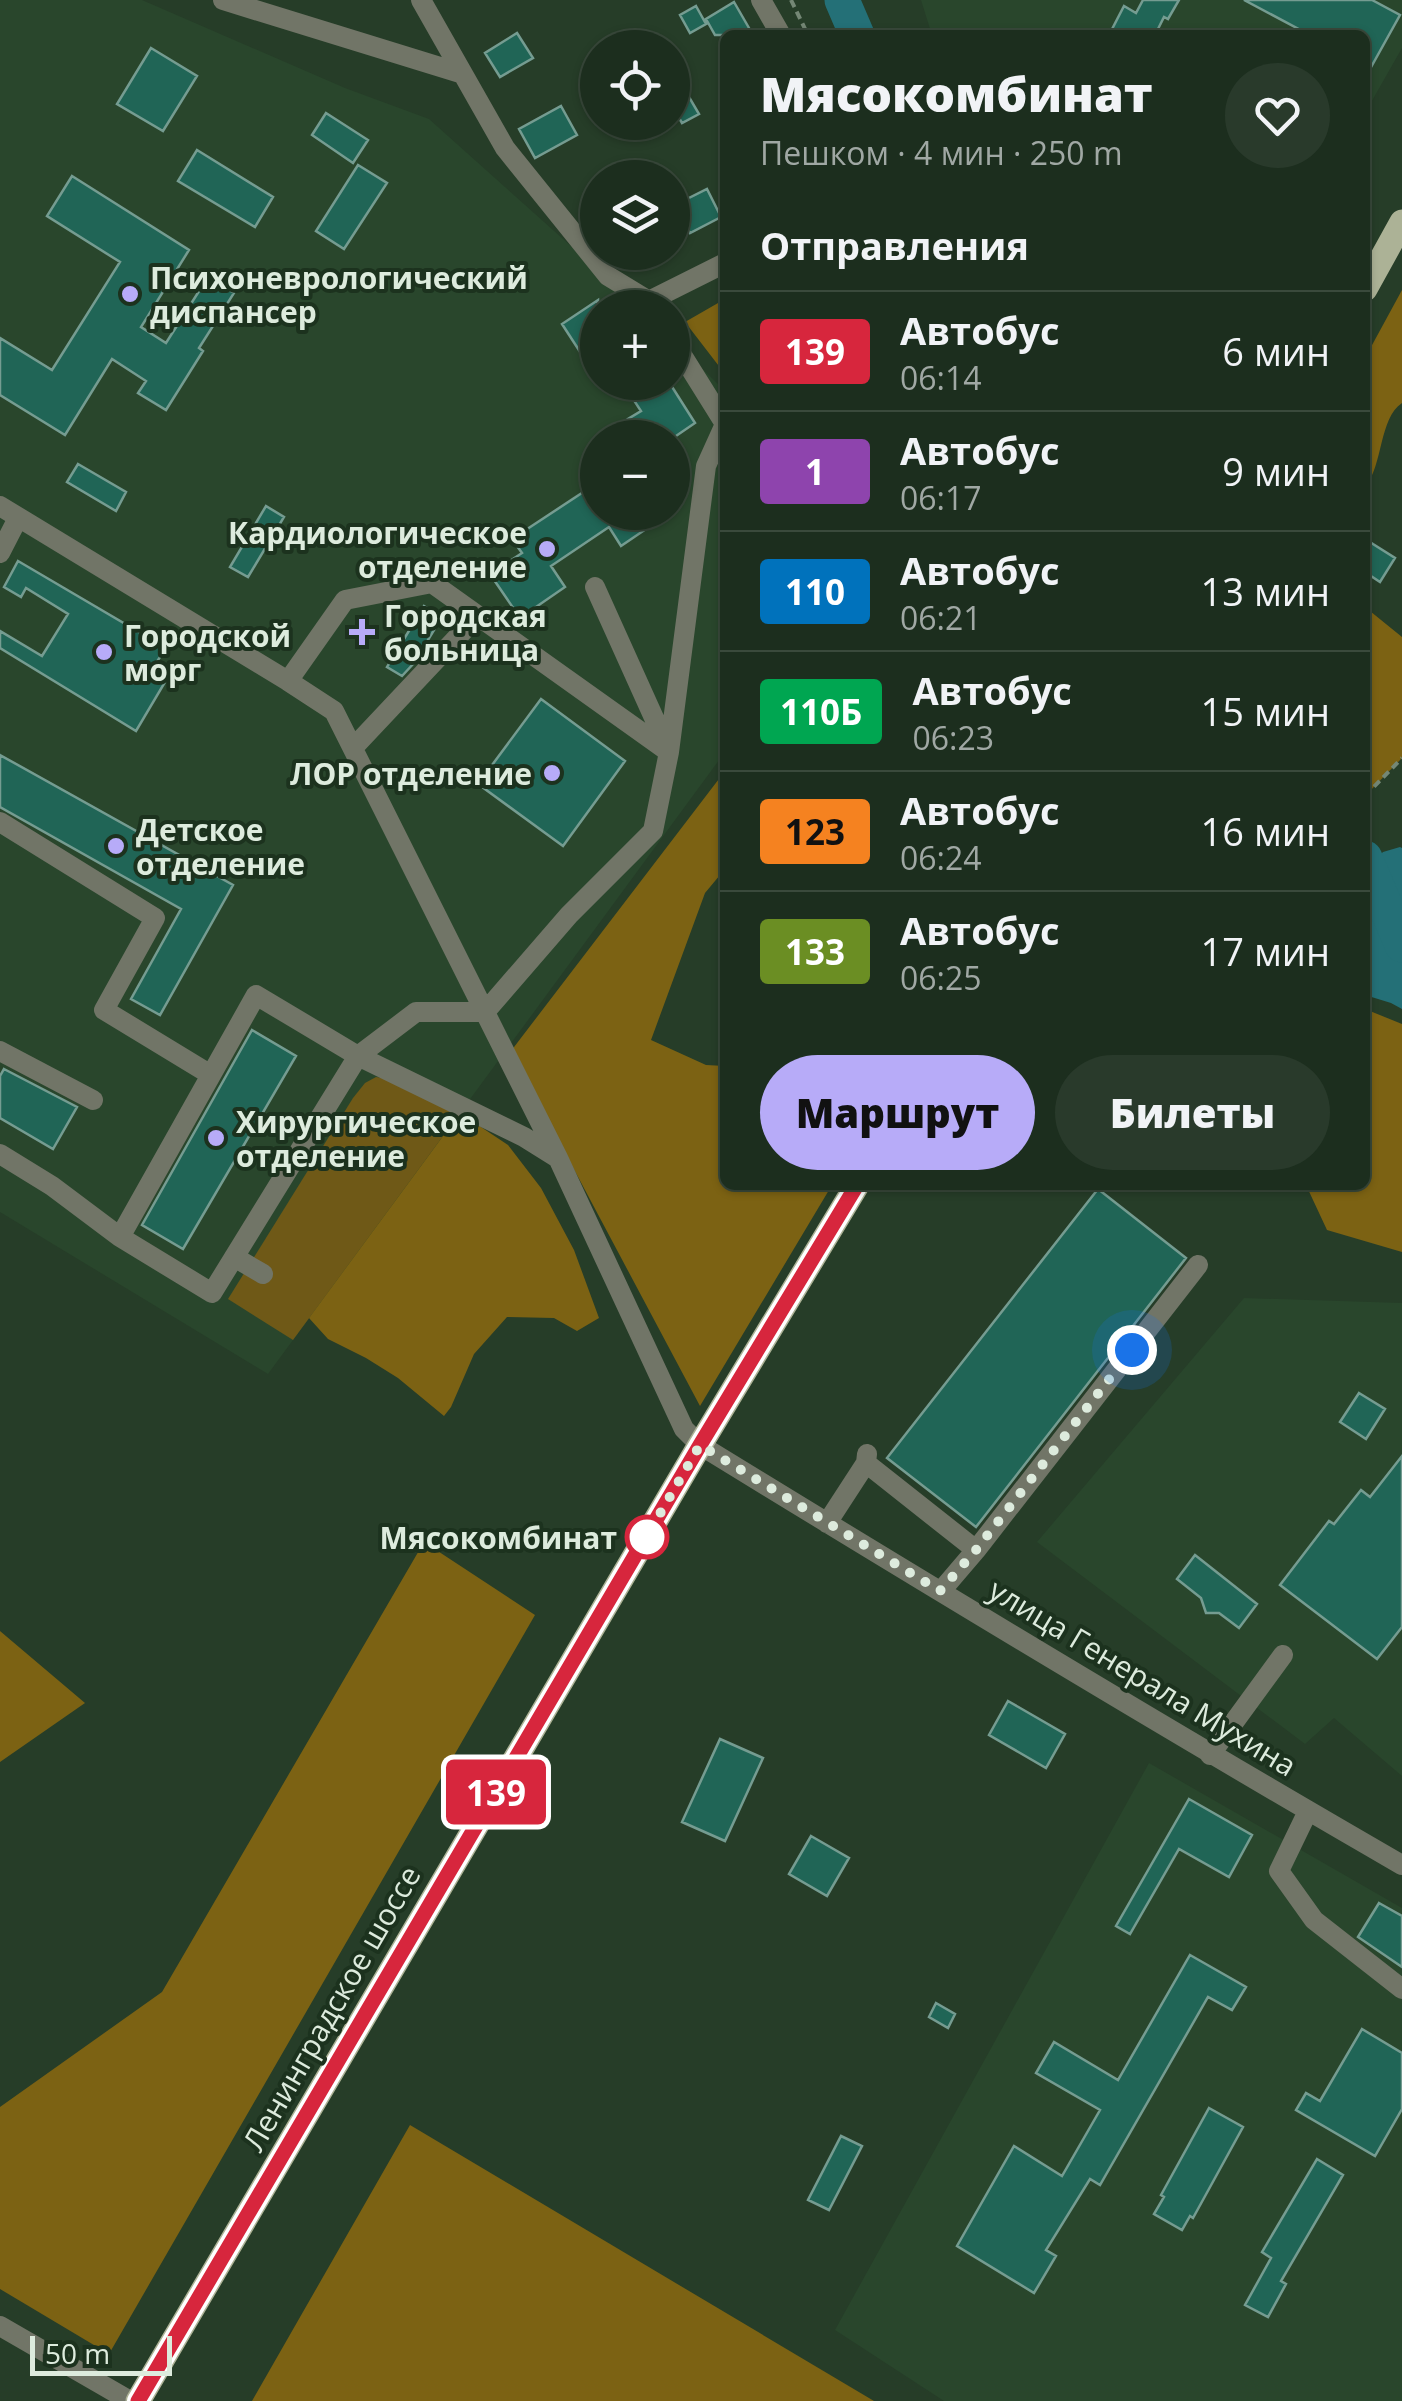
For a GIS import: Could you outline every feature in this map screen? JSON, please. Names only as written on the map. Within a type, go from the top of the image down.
[{"type":"main road","points":[[1370,281],[1402,222]]},
{"type":"main road","name":"Ленинградское шоссе","points":[[134,2401],[855,1190]]},
{"type":"street","points":[[224,0],[463,74]]},
{"type":"street","points":[[422,0],[505,148],[608,276],[630,290]]},
{"type":"street","points":[[761,0],[778,30]]},
{"type":"street","points":[[676,290],[720,266]]},
{"type":"street","points":[[690,368],[720,416]]},
{"type":"street","points":[[0,1154],[52,1186],[120,1237],[212,1293],[358,1056],[416,1012],[485,1012],[570,915],[652,831],[669,752],[706,466],[720,435]]},
{"type":"street","points":[[0,506],[334,711],[558,1158],[684,1429],[700,1445]]},
{"type":"street","points":[[0,553],[18,518]]},
{"type":"street","points":[[288,680],[345,600],[432,583],[669,752]]},
{"type":"street","points":[[594,587],[669,752]]},
{"type":"street","points":[[353,748],[466,628],[482,618]]},
{"type":"street","points":[[0,822],[155,918],[104,1010],[211,1075]]},
{"type":"street","points":[[120,1237],[256,995],[358,1056],[524,1137],[558,1158]]},
{"type":"street","points":[[0,1051],[93,1100]]},
{"type":"street","points":[[234,1257],[262,1274]]},
{"type":"street","points":[[940,1591],[1198,1265]]},
{"type":"street","name":"улица Генерала Мухина","points":[[700,1445],[1210,1755],[1402,1865]]},
{"type":"street","points":[[827,1523],[866,1459],[976,1550]]},
{"type":"street","points":[[1210,1755],[1283,1655]]},
{"type":"street","points":[[1308,1811],[1279,1871],[1314,1920],[1402,1989]]},
{"type":"street","points":[[0,2326],[134,2401]]},
{"type":"path","points":[[791,0],[806,30]]},
{"type":"path","points":[[1370,791],[1402,758]]},
{"type":"shaded area","name":"Городская больница","points":[[0,0],[142,0],[345,88],[429,119],[580,254],[580,270],[598,270],[620,290],[580,290],[580,400],[690,400],[690,357],[720,386],[720,759],[268,1374],[0,1212]]},
{"type":"shaded area","points":[[921,0],[1402,0],[1402,48],[1370,104],[1370,30],[930,30]]},
{"type":"shaded area","points":[[1402,290],[1402,403],[1389,419],[1370,480],[1370,349]]},
{"type":"shaded area","points":[[720,302],[720,368],[690,328],[690,319]]},
{"type":"shaded area","points":[[1370,611],[1402,637],[1402,758],[1370,791]]},
{"type":"shaded area","points":[[720,778],[720,875],[705,893],[651,1040],[706,1065],[720,1066],[720,1190],[829,1190],[700,1406],[511,1051]]},
{"type":"shaded area","points":[[1370,1011],[1402,1024],[1402,1252],[1327,1230],[1308,1190],[1370,1190]]},
{"type":"shaded area","points":[[376,1077],[460,1113],[293,1340],[228,1299],[353,1098]]},
{"type":"shaded area","points":[[460,1113],[508,1145],[541,1188],[574,1250],[599,1318],[577,1331],[554,1318],[507,1317],[474,1354],[444,1416],[398,1378],[328,1339],[309,1318]]},
{"type":"shaded area","points":[[1244,1298],[1402,1303],[1402,1776],[1334,1718],[1305,1744],[1037,1542]]},
{"type":"shaded area","points":[[424,1542],[535,1615],[109,2354],[0,2289],[0,2107],[162,1992]]},
{"type":"shaded area","points":[[0,1631],[85,1703],[0,1762]]},
{"type":"shaded area","points":[[1149,1763],[1402,1908],[1402,2401],[944,2401],[835,2330]]},
{"type":"shaded area","points":[[410,2125],[874,2401],[252,2401]]},
{"type":"water","points":[[1402,848],[1402,1009],[1370,997],[1370,866],[1383,852]]},
{"type":"building","points":[[1143,0],[1179,0],[1158,30],[1112,30],[1124,6],[1136,13]]},
{"type":"building","points":[[1244,0],[1372,0],[1400,15],[1370,69],[1370,30],[1301,30]]},
{"type":"building","points":[[734,2],[750,30],[720,30],[720,35],[715,35],[706,19]]},
{"type":"building","points":[[696,6],[706,24],[690,33],[680,15]]},
{"type":"building","points":[[517,33],[533,58],[500,77],[485,53]]},
{"type":"building","points":[[151,48],[197,76],[163,131],[117,104]]},
{"type":"building","points":[[690,99],[699,114],[690,119]]},
{"type":"building","points":[[561,106],[577,135],[535,158],[519,129]]},
{"type":"building","points":[[326,113],[368,140],[353,163],[312,135]]},
{"type":"building","points":[[197,150],[273,197],[255,227],[178,181]]},
{"type":"building","points":[[358,165],[387,183],[344,249],[316,231]]},
{"type":"building","name":"Психоневрологический диспансер","points":[[72,176],[189,250],[141,327],[166,343],[208,277],[234,293],[166,410],[138,393],[146,381],[112,359],[65,435],[0,395],[0,338],[52,370],[120,262],[47,216]]},
{"type":"building","points":[[707,189],[720,218],[690,233],[690,198]]},
{"type":"building","points":[[580,312],[580,352],[562,324]]},
{"type":"building","points":[[634,400],[680,400],[695,423],[690,426],[690,420],[628,419],[641,411]]},
{"type":"building","points":[[78,464],[126,492],[116,511],[67,482]]},
{"type":"building","name":"Кардиологическое отделение","points":[[580,494],[580,530],[605,530],[551,566],[565,587],[520,618],[490,574],[522,553],[512,539]]},
{"type":"building","points":[[266,506],[284,517],[248,577],[230,567]]},
{"type":"building","name":"Кардиологическое отделение","points":[[611,530],[645,530],[621,546]]},
{"type":"building","points":[[1370,542],[1395,558],[1380,582],[1370,575]]},
{"type":"building","name":"Городской морг","points":[[18,561],[166,648],[156,663],[171,672],[136,731],[0,648],[0,631],[42,656],[68,614],[26,588],[21,597],[4,587]]},
{"type":"building","points":[[424,606],[442,617],[402,676],[387,667]]},
{"type":"building","name":"ЛОР отделение","points":[[541,699],[625,761],[563,846],[478,784]]},
{"type":"building","name":"Детское отделение","points":[[0,755],[233,885],[160,1015],[131,999],[181,909],[0,807]]},
{"type":"building","name":"Хирургическое отделение","points":[[252,1030],[296,1056],[183,1249],[142,1225]]},
{"type":"building","points":[[4,1069],[77,1107],[53,1149],[0,1118],[0,1076]]},
{"type":"building","points":[[1097,1190],[1186,1258],[976,1527],[887,1458]]},
{"type":"building","points":[[1359,1393],[1385,1409],[1366,1439],[1340,1422]]},
{"type":"building","points":[[1402,1456],[1402,1627],[1377,1659],[1280,1585],[1329,1521],[1334,1524],[1361,1490],[1370,1497]]},
{"type":"building","points":[[1195,1555],[1257,1604],[1239,1628],[1219,1613],[1206,1613],[1201,1598],[1177,1579]]},
{"type":"building","points":[[1008,1701],[1065,1734],[1046,1768],[989,1735]]},
{"type":"building","points":[[720,1739],[763,1758],[725,1841],[682,1822]]},
{"type":"building","points":[[1189,1799],[1252,1835],[1229,1877],[1179,1849],[1130,1934],[1116,1926]]},
{"type":"building","points":[[811,1836],[849,1858],[827,1896],[789,1874]]},
{"type":"building","points":[[1379,1903],[1402,1916],[1402,1967],[1358,1937]]},
{"type":"building","points":[[1190,1955],[1246,1987],[1232,2010],[1208,1997],[1100,2185],[1090,2179],[1046,2250],[1056,2256],[1034,2293],[957,2246],[1014,2146],[1062,2176],[1100,2110],[1036,2073],[1054,2042],[1118,2080]]},
{"type":"building","points":[[936,2003],[955,2014],[948,2028],[929,2017]]},
{"type":"building","points":[[1362,2029],[1402,2053],[1402,2109],[1375,2156],[1296,2110],[1306,2093],[1320,2101]]},
{"type":"building","points":[[1209,2108],[1243,2127],[1193,2218],[1190,2216],[1182,2230],[1154,2214]]},
{"type":"building","points":[[841,2136],[862,2146],[829,2210],[808,2200]]},
{"type":"building","points":[[1317,2159],[1343,2175],[1281,2281],[1286,2284],[1268,2317],[1245,2305],[1271,2258],[1262,2252]]},
{"type":"waterway","points":[[842,0],[855,30]]},
{"type":"waterway","points":[[1370,870],[1402,945]]},
{"type":"bus line","name":"139","points":[[138,2401],[854,1190]]},
{"type":"place","name":"Психоневрологический диспансер","points":[[130,294]]},
{"type":"place","name":"Кардиологическое отделение","points":[[547,549]]},
{"type":"place","name":"Городская больница","points":[[362,632]]},
{"type":"place","name":"Городской морг","points":[[104,652]]},
{"type":"place","name":"ЛОР отделение","points":[[552,773]]},
{"type":"place","name":"Детское отделение","points":[[116,846]]},
{"type":"place","name":"Хирургическое отделение","points":[[216,1138]]},
{"type":"place","name":"Мясокомбинат","points":[[647,1537]]},
{"type":"route","points":[[647,1537],[640,1548],[700,1445],[940,1591],[1132,1350]]}]
